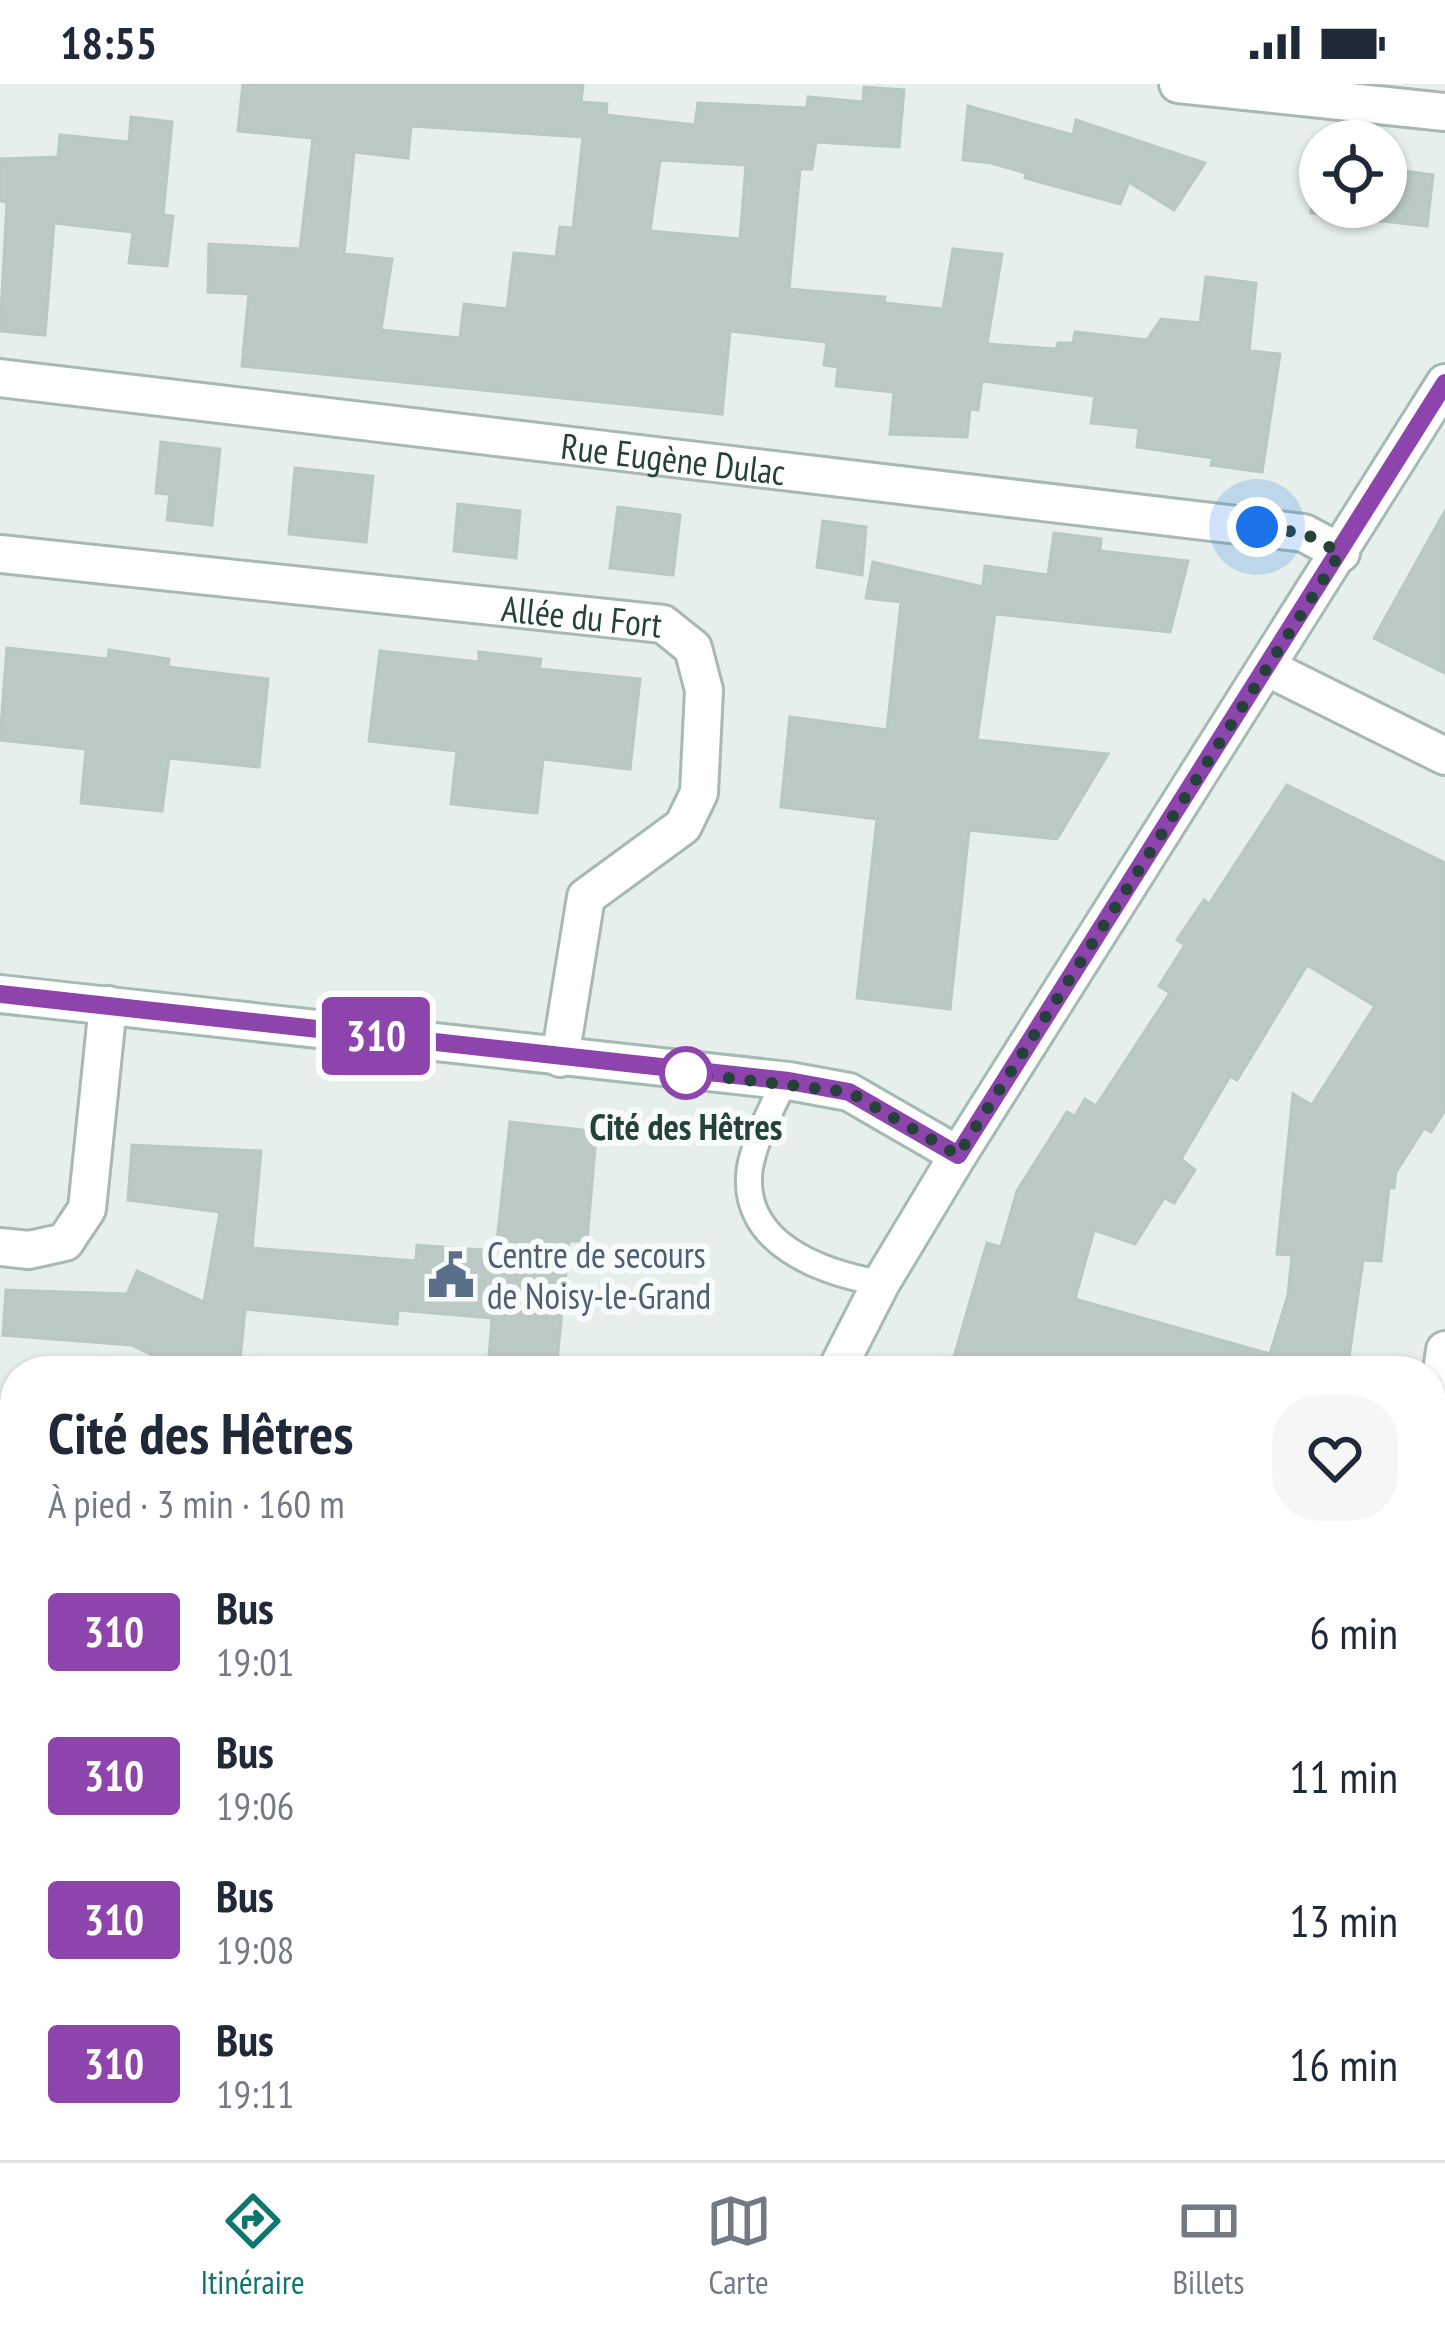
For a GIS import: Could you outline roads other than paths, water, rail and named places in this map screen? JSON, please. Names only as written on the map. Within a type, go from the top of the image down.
[{"type":"street","points":[[1178,84],[1445,112]]},
{"type":"street","name":"Rue Eugène Dulac","points":[[0,378],[1304,533],[1340,553]]},
{"type":"street","points":[[844,1356],[881,1283],[958,1155],[1445,383]]},
{"type":"street","name":"Allée du Fort","points":[[0,554],[663,624],[693,648],[704,690],[699,793],[682,826],[586,897],[560,1058]]},
{"type":"street","points":[[1268,668],[1445,756]]},
{"type":"street","points":[[0,994],[784,1081],[849,1092],[958,1155]]},
{"type":"street","points":[[0,1247],[29,1250],[65,1242],[87,1209],[108,1006]]},
{"type":"lane","points":[[784,1081],[749,1172],[757,1211],[780,1244],[806,1265],[881,1283]]},
{"type":"place","name":"Cité des Hêtres","points":[[686,1073]]},
{"type":"place","name":"Centre de secours de Noisy-le-Grand","points":[[451,1275]]}]
